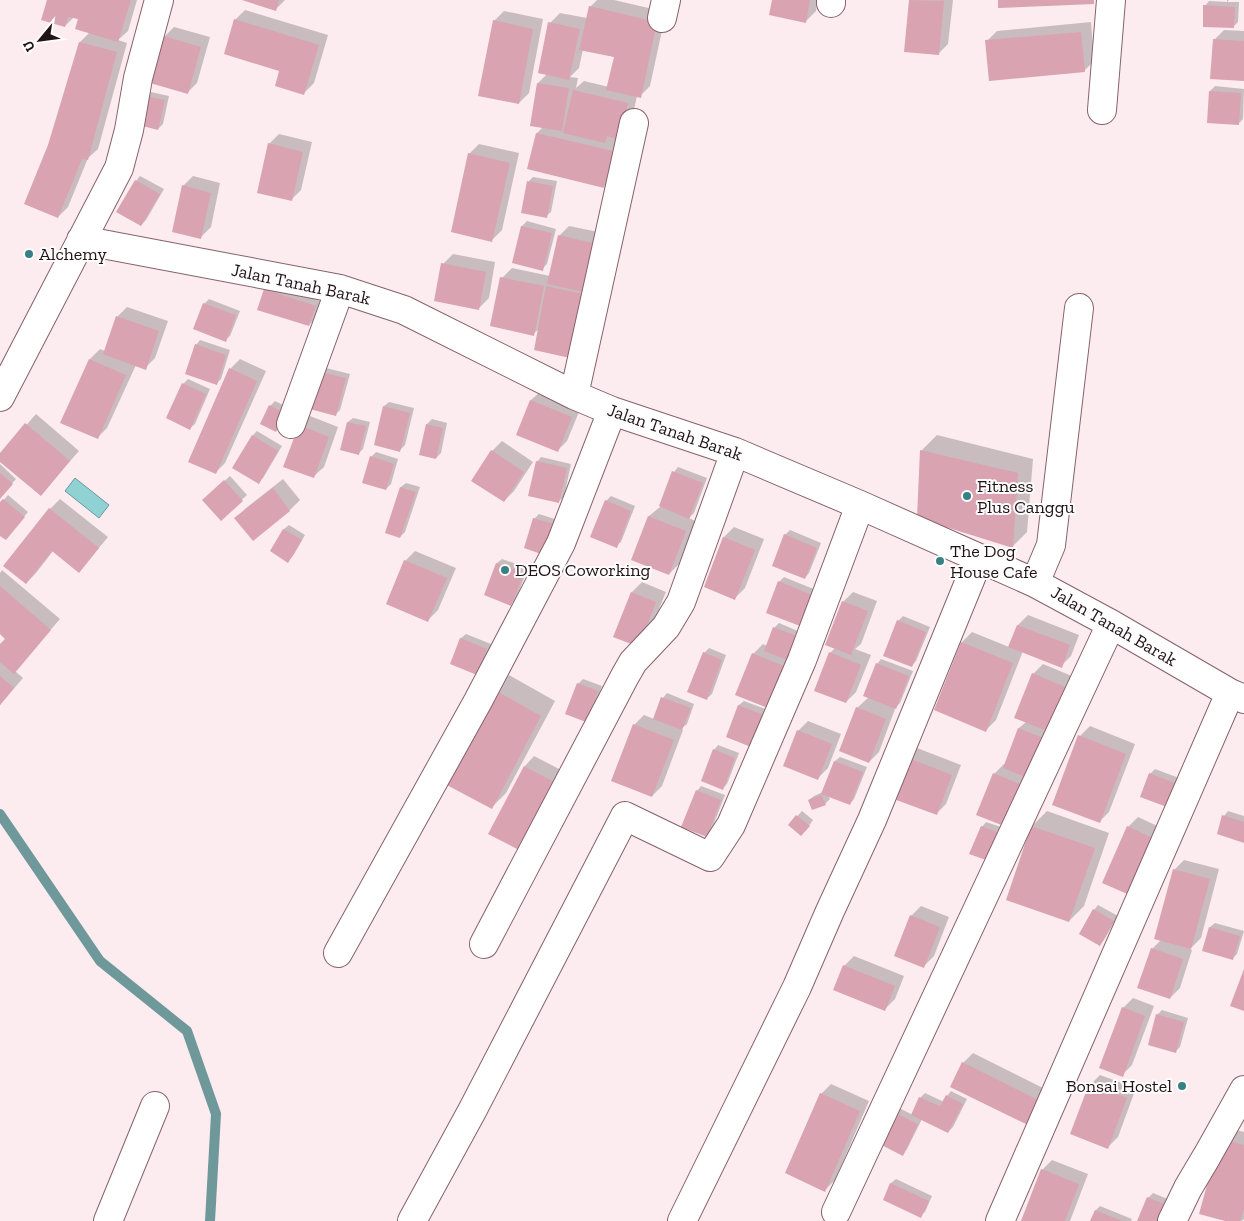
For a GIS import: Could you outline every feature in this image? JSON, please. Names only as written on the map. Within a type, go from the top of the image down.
[{"type":"street","points":[[0,396],[119,168],[129,130],[138,78],[159,0]]},
{"type":"street","points":[[1102,110],[1111,0]]},
{"type":"street","points":[[574,395],[634,123]]},
{"type":"street","name":"Jalan Tanah Barak","points":[[81,240],[340,289],[404,310],[574,395],[612,411],[735,452],[1036,582],[1237,696]]},
{"type":"street","points":[[291,424],[340,289]]},
{"type":"street","points":[[1036,582],[1051,545],[1079,308]]},
{"type":"street","points":[[338,953],[478,701],[561,543],[612,411]]},
{"type":"street","points":[[484,944],[633,662],[666,626],[681,602],[735,452]]},
{"type":"street","points":[[412,1221],[472,1111],[625,816],[710,857],[731,825],[802,660],[860,505]]},
{"type":"street","points":[[682,1221],[797,987],[872,820],[979,558]]},
{"type":"street","points":[[836,1212],[1111,624]]},
{"type":"street","points":[[1000,1221],[1237,696]]},
{"type":"street","points":[[1172,1221],[1188,1188],[1244,1090]]},
{"type":"street","points":[[108,1221],[156,1106]]},
{"type":"water","points":[[75,478],[109,505],[99,518],[65,491]]},
{"type":"building","points":[[47,0],[131,0],[118,42],[75,29],[78,19],[68,17],[65,27],[41,20]]},
{"type":"building","points":[[242,0],[279,0],[276,11]]},
{"type":"building","points":[[772,0],[810,0],[806,23],[769,15]]},
{"type":"building","points":[[909,0],[944,1],[939,55],[904,52]]},
{"type":"building","points":[[998,0],[1094,0],[1094,4],[998,8]]},
{"type":"building","points":[[1203,5],[1235,7],[1234,28],[1203,27]]},
{"type":"building","points":[[589,6],[657,22],[641,98],[606,90],[614,57],[579,50]]},
{"type":"building","points":[[234,19],[319,45],[304,95],[275,86],[279,71],[224,54]]},
{"type":"building","points":[[493,20],[533,29],[519,104],[478,96]]},
{"type":"building","points":[[548,22],[580,29],[569,80],[538,73]]},
{"type":"building","points":[[1081,32],[1085,72],[989,81],[985,40]]},
{"type":"building","points":[[163,36],[201,47],[188,94],[150,83]]},
{"type":"building","points":[[1213,39],[1244,41],[1244,81],[1210,79]]},
{"type":"building","points":[[79,42],[117,52],[88,160],[82,159],[58,218],[24,204],[48,145]]},
{"type":"building","points":[[537,83],[569,88],[562,131],[530,126]]},
{"type":"building","points":[[573,90],[628,103],[620,140],[607,136],[605,143],[563,133]]},
{"type":"building","points":[[1209,91],[1241,93],[1239,125],[1207,123]]},
{"type":"building","points":[[145,96],[165,100],[158,130],[139,125]]},
{"type":"building","points":[[536,133],[613,151],[604,188],[527,169]]},
{"type":"building","points":[[268,143],[303,152],[292,201],[257,193]]},
{"type":"building","points":[[468,153],[510,163],[492,242],[451,232]]},
{"type":"building","points":[[135,180],[160,194],[141,226],[116,212]]},
{"type":"building","points":[[527,181],[553,186],[547,218],[521,213]]},
{"type":"building","points":[[182,185],[211,193],[201,239],[172,232]]},
{"type":"building","points":[[521,226],[552,233],[543,271],[512,263]]},
{"type":"building","points":[[558,235],[593,243],[583,292],[547,284]]},
{"type":"building","points":[[441,263],[486,272],[479,310],[434,301]]},
{"type":"building","points":[[500,277],[544,286],[534,336],[490,326]]},
{"type":"building","points":[[546,286],[583,294],[570,358],[534,350]]},
{"type":"building","points":[[264,289],[316,306],[309,326],[257,310]]},
{"type":"building","points":[[203,303],[236,315],[226,342],[193,329]]},
{"type":"building","points":[[116,316],[159,331],[146,370],[103,354]]},
{"type":"building","points":[[195,344],[226,355],[217,385],[185,374]]},
{"type":"building","points":[[89,359],[126,375],[98,439],[60,423]]},
{"type":"building","points":[[229,368],[257,381],[216,474],[188,462]]},
{"type":"building","points":[[316,371],[346,378],[336,416],[306,408]]},
{"type":"building","points":[[182,383],[206,394],[190,430],[166,418]]},
{"type":"building","points":[[530,400],[572,417],[558,452],[516,435]]},
{"type":"building","points":[[269,405],[285,413],[276,432],[260,424]]},
{"type":"building","points":[[383,406],[410,413],[400,452],[374,445]]},
{"type":"building","points":[[347,422],[366,426],[359,455],[340,450]]},
{"type":"building","points":[[25,423],[70,461],[41,496],[0,462],[0,453]]},
{"type":"building","points":[[426,424],[443,428],[436,459],[419,455]]},
{"type":"building","points":[[299,425],[329,437],[314,478],[283,467]]},
{"type":"building","points":[[252,435],[278,451],[259,484],[232,468]]},
{"type":"building","points":[[491,450],[524,472],[504,502],[471,481]]},
{"type":"building","name":"Fitness Plus Canggu","points":[[920,450],[1018,473],[1013,548],[917,518]]},
{"type":"building","points":[[370,456],[394,464],[386,490],[362,483]]},
{"type":"building","points":[[536,461],[567,468],[559,503],[528,496]]},
{"type":"building","points":[[672,471],[703,483],[689,519],[659,506]]},
{"type":"building","points":[[0,473],[13,484],[0,499]]},
{"type":"building","points":[[224,480],[243,501],[221,521],[202,500]]},
{"type":"building","points":[[400,487],[416,492],[400,538],[385,533]]},
{"type":"building","points":[[273,488],[290,511],[253,541],[234,518]]},
{"type":"building","points":[[3,499],[25,517],[6,540],[0,536],[0,502]]},
{"type":"building","points":[[605,500],[631,511],[617,548],[590,537]]},
{"type":"building","points":[[49,508],[99,548],[79,573],[52,551],[26,584],[3,566]]},
{"type":"building","points":[[648,516],[686,531],[669,575],[631,560]]},
{"type":"building","points":[[533,518],[557,525],[547,556],[524,548]]},
{"type":"building","points":[[283,529],[302,540],[288,563],[270,551]]},
{"type":"building","points":[[784,534],[817,548],[805,579],[772,566]]},
{"type":"building","points":[[723,537],[755,550],[735,600],[704,587]]},
{"type":"building","points":[[404,560],[447,578],[428,622],[386,604]]},
{"type":"building","points":[[496,563],[524,573],[511,606],[484,595]]},
{"type":"building","points":[[778,581],[812,595],[800,626],[766,613]]},
{"type":"building","points":[[0,586],[51,630],[14,674],[0,662],[0,644],[5,639],[0,634]]},
{"type":"building","points":[[631,592],[656,602],[639,647],[613,637]]},
{"type":"building","points":[[842,601],[868,611],[851,655],[825,645]]},
{"type":"building","points":[[897,620],[926,632],[912,667],[883,656]]},
{"type":"building","points":[[1017,625],[1070,645],[1062,668],[1008,647]]},
{"type":"building","points":[[773,627],[797,636],[787,660],[764,651]]},
{"type":"building","points":[[460,638],[487,649],[477,675],[450,664]]},
{"type":"building","points":[[961,642],[1013,663],[986,732],[934,710]]},
{"type":"building","points":[[703,652],[722,660],[707,700],[687,692]]},
{"type":"building","points":[[829,652],[861,665],[846,703],[814,691]]},
{"type":"building","points":[[752,653],[784,666],[768,708],[735,695]]},
{"type":"building","points":[[876,663],[909,676],[896,709],[863,696]]},
{"type":"building","points":[[1032,673],[1070,689],[1053,733],[1014,718]]},
{"type":"building","points":[[0,676],[14,688],[0,705]]},
{"type":"building","points":[[577,683],[598,691],[586,722],[565,714]]},
{"type":"building","points":[[493,689],[541,716],[492,809],[443,783]]},
{"type":"building","points":[[661,697],[691,708],[682,730],[653,719]]},
{"type":"building","points":[[738,705],[764,715],[751,747],[726,737]]},
{"type":"building","points":[[856,707],[886,719],[869,763],[839,751]]},
{"type":"building","points":[[633,724],[674,740],[652,797],[611,781]]},
{"type":"building","points":[[1018,728],[1046,739],[1030,779],[1003,768]]},
{"type":"building","points":[[797,730],[832,744],[818,780],[783,766]]},
{"type":"building","points":[[1078,735],[1126,754],[1100,823],[1052,805]]},
{"type":"building","points":[[713,749],[735,758],[723,790],[701,781]]},
{"type":"building","points":[[906,757],[952,775],[937,815],[891,798]]},
{"type":"building","points":[[834,761],[863,772],[850,805],[821,794]]},
{"type":"building","points":[[524,766],[554,782],[519,850],[488,834]]},
{"type":"building","points":[[993,773],[1020,784],[1004,826],[976,815]]},
{"type":"building","points":[[1149,773],[1175,783],[1167,807],[1140,797]]},
{"type":"building","points":[[696,790],[721,800],[707,837],[681,827]]},
{"type":"building","points":[[821,795],[826,805],[812,810],[808,800]]},
{"type":"building","points":[[796,815],[810,826],[801,836],[788,825]]},
{"type":"building","points":[[1222,815],[1244,822],[1244,843],[1217,834]]},
{"type":"building","points":[[981,826],[997,832],[986,860],[969,854]]},
{"type":"building","points":[[1031,826],[1095,848],[1069,922],[1006,900]]},
{"type":"building","points":[[1127,826],[1157,840],[1132,896],[1102,883]]},
{"type":"building","points":[[1173,869],[1210,879],[1191,949],[1154,939]]},
{"type":"building","points":[[1093,909],[1114,921],[1100,946],[1079,934]]},
{"type":"building","points":[[910,915],[940,927],[924,968],[894,956]]},
{"type":"building","points":[[1209,927],[1240,936],[1233,960],[1202,951]]},
{"type":"building","points":[[1151,948],[1183,959],[1170,999],[1137,988]]},
{"type":"building","points":[[843,965],[895,986],[885,1011],[833,990]]},
{"type":"building","points":[[1244,969],[1244,1011],[1230,1006]]},
{"type":"building","points":[[1122,1007],[1145,1016],[1123,1077],[1099,1068]]},
{"type":"building","points":[[1156,1014],[1184,1022],[1176,1053],[1148,1045]]},
{"type":"building","points":[[962,1062],[1044,1103],[1032,1127],[950,1087]]},
{"type":"building","points":[[1089,1084],[1127,1098],[1108,1149],[1070,1134]]},
{"type":"building","points":[[820,1093],[860,1111],[825,1192],[785,1173]]},
{"type":"building","points":[[946,1095],[963,1104],[948,1133],[911,1115],[919,1097],[940,1106]]},
{"type":"building","points":[[885,1108],[918,1124],[903,1156],[870,1139]]},
{"type":"building","points":[[1220,1138],[1244,1145],[1244,1208],[1240,1221],[1225,1221],[1199,1214]]},
{"type":"building","points":[[1041,1169],[1079,1184],[1065,1221],[1021,1221]]},
{"type":"building","points":[[890,1183],[929,1201],[921,1218],[883,1200]]},
{"type":"building","points":[[1147,1197],[1171,1207],[1165,1221],[1137,1221]]},
{"type":"building","points":[[1095,1210],[1122,1221],[1090,1221]]},
{"type":"waterway","points":[[0,814],[100,961],[187,1031],[216,1114],[210,1221]]},
{"type":"place","name":"Alchemy","points":[[29,254]]},
{"type":"place","name":"Fitness Plus Canggu","points":[[967,496]]},
{"type":"place","name":"The Dog House Cafe","points":[[940,561]]},
{"type":"place","name":"DEOS Coworking","points":[[505,570]]},
{"type":"place","name":"Bonsai Hostel","points":[[1182,1086]]}]
